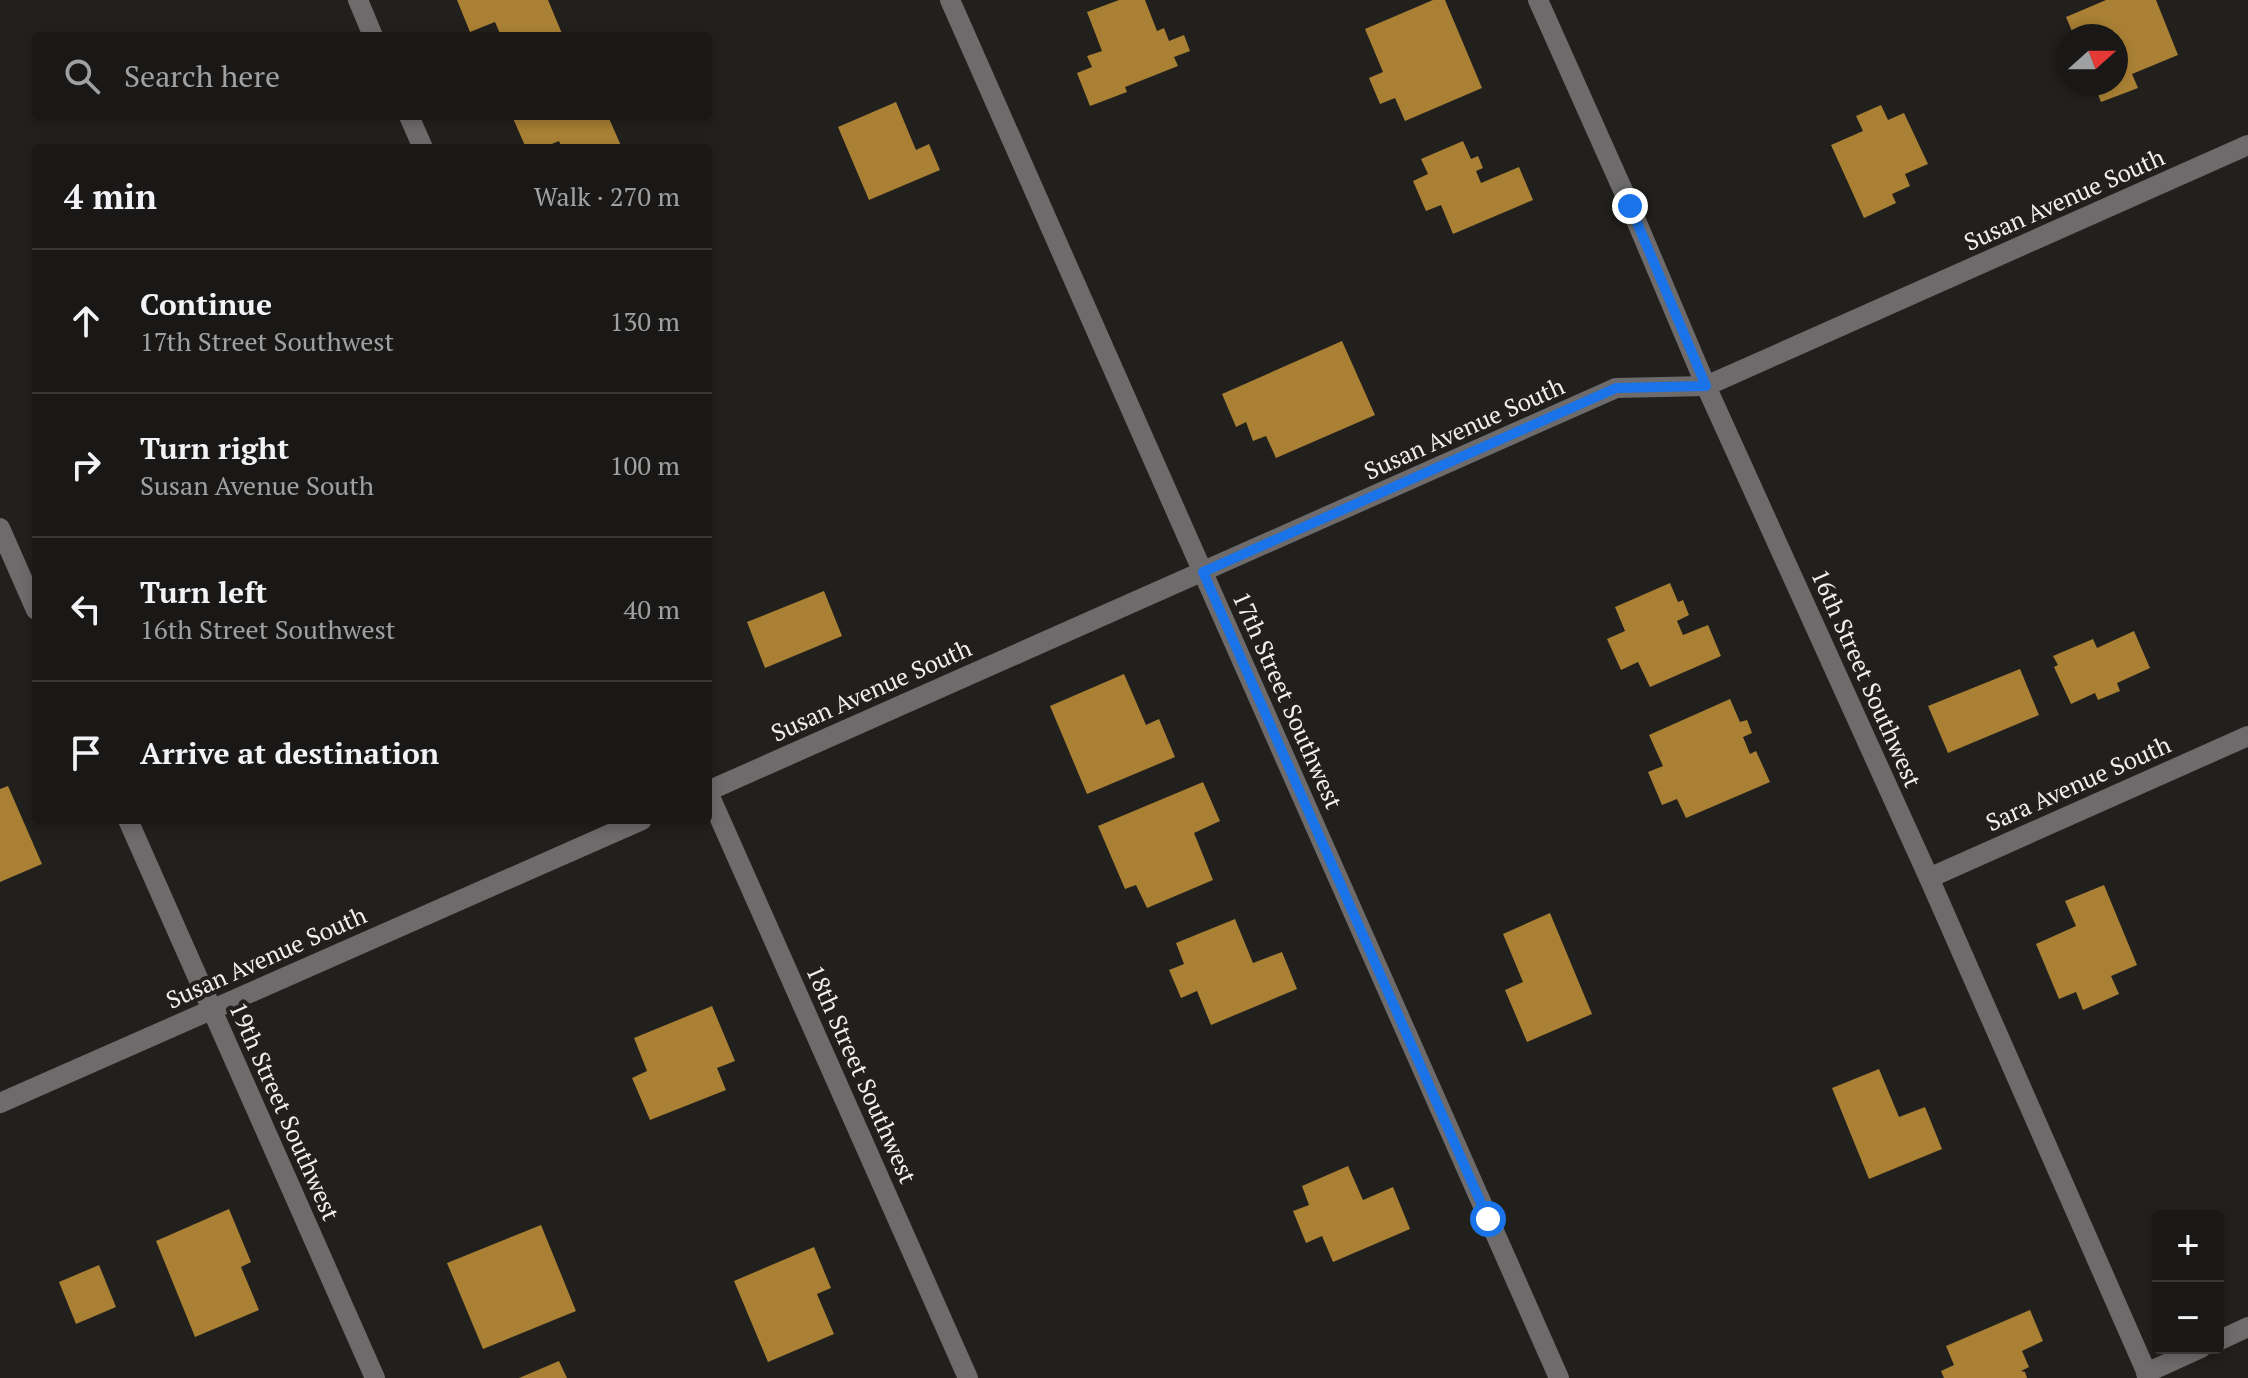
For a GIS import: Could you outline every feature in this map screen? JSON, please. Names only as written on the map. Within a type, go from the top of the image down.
[{"type":"street","points":[[358,0],[371,32]]},
{"type":"street","name":"17th Street Southwest","points":[[950,0],[1559,1378]]},
{"type":"street","name":"16th Street Southwest","points":[[1538,0],[1706,386],[1929,878],[2148,1375]]},
{"type":"street","points":[[411,120],[421,144]]},
{"type":"street","name":"Susan Avenue South","points":[[712,789],[1616,388],[1706,386],[2248,145]]},
{"type":"street","points":[[0,528],[32,601]]},
{"type":"street","name":"Sara Avenue South","points":[[1929,878],[2248,736]]},
{"type":"street","name":"18th Street Southwest","points":[[712,800],[968,1378]]},
{"type":"street","name":"19th Street Southwest","points":[[130,824],[375,1378]]},
{"type":"street","name":"Susan Avenue South","points":[[0,1103],[633,824]]},
{"type":"street","points":[[2224,1338],[2248,1327]]},
{"type":"street","points":[[2148,1375],[2189,1354]]},
{"type":"building","points":[[457,0],[548,0],[561,32],[499,32],[495,22],[470,32]]},
{"type":"building","points":[[1119,0],[1145,0],[1157,31],[1164,28],[1169,41],[1184,35],[1190,51],[1174,57],[1178,66],[1125,87],[1127,92],[1090,106],[1077,73],[1092,67],[1087,56],[1102,51],[1087,12]]},
{"type":"building","points":[[1433,0],[1445,0],[1482,88],[1405,121],[1395,98],[1380,104],[1369,78],[1383,72],[1365,29]]},
{"type":"building","points":[[2106,0],[2156,0],[2178,55],[2132,74],[2138,88],[2128,92],[2128,24],[2069,24],[2066,17]]},
{"type":"building","points":[[2099,96],[2117,96],[2101,102]]},
{"type":"building","points":[[896,102],[916,150],[929,144],[940,170],[869,200],[838,127]]},
{"type":"building","points":[[1881,105],[1888,120],[1904,113],[1928,164],[1905,174],[1910,186],[1892,194],[1896,203],[1864,218],[1831,145],[1863,131],[1856,116]]},
{"type":"building","points":[[514,120],[610,120],[620,144],[560,144],[559,141],[524,144]]},
{"type":"building","points":[[1463,141],[1471,159],[1478,156],[1483,168],[1476,171],[1481,183],[1519,167],[1533,200],[1453,234],[1441,205],[1426,211],[1413,181],[1428,174],[1421,159]]},
{"type":"building","points":[[1342,341],[1375,415],[1276,458],[1266,436],[1253,441],[1246,422],[1236,427],[1222,394]]},
{"type":"building","points":[[1670,583],[1678,602],[1683,600],[1689,615],[1677,621],[1683,635],[1708,625],[1721,656],[1650,687],[1638,662],[1621,670],[1607,639],[1625,631],[1615,607]]},
{"type":"building","points":[[824,591],[842,636],[765,668],[747,622]]},
{"type":"building","points":[[2134,631],[2150,668],[2117,683],[2120,691],[2098,700],[2095,693],[2071,704],[2054,667],[2058,665],[2053,656],[2093,639],[2097,648]]},
{"type":"building","points":[[2020,669],[2039,715],[1948,753],[1928,706]]},
{"type":"building","points":[[1124,674],[1146,725],[1159,719],[1175,757],[1087,794],[1050,706]]},
{"type":"building","points":[[1730,699],[1740,722],[1747,720],[1752,733],[1743,737],[1750,754],[1756,751],[1770,782],[1686,818],[1677,799],[1662,805],[1648,772],[1663,766],[1649,735]]},
{"type":"building","points":[[1203,782],[1220,821],[1194,833],[1213,880],[1147,908],[1136,885],[1125,889],[1098,826]]},
{"type":"building","points":[[8,786],[42,864],[0,882],[0,789]]},
{"type":"building","points":[[2104,885],[2137,965],[2111,976],[2119,994],[2083,1010],[2076,992],[2059,999],[2036,944],[2076,926],[2065,901]]},
{"type":"building","points":[[1550,913],[1592,1014],[1527,1042],[1505,990],[1523,982],[1503,934]]},
{"type":"building","points":[[1235,919],[1253,963],[1282,952],[1297,989],[1211,1025],[1197,991],[1181,998],[1169,970],[1184,964],[1176,943]]},
{"type":"building","points":[[712,1006],[735,1061],[717,1068],[726,1090],[650,1120],[632,1078],[647,1071],[634,1038]]},
{"type":"building","points":[[1879,1069],[1899,1117],[1925,1107],[1942,1149],[1869,1179],[1832,1088]]},
{"type":"building","points":[[1348,1166],[1363,1200],[1393,1187],[1410,1229],[1333,1262],[1322,1236],[1306,1243],[1293,1211],[1309,1205],[1302,1186]]},
{"type":"building","points":[[229,1209],[251,1262],[241,1267],[259,1310],[195,1337],[156,1241]]},
{"type":"building","points":[[541,1225],[576,1311],[483,1349],[447,1263]]},
{"type":"building","points":[[814,1247],[831,1288],[817,1294],[834,1334],[768,1362],[734,1281]]},
{"type":"building","points":[[99,1265],[116,1307],[76,1324],[59,1282]]},
{"type":"building","points":[[2030,1310],[2043,1341],[2022,1351],[2029,1367],[2021,1371],[2027,1378],[1944,1378],[1941,1371],[1954,1365],[1946,1346]]},
{"type":"building","points":[[559,1361],[567,1378],[519,1378]]},
{"type":"route","points":[[1488,1219],[1203,572],[1616,388],[1706,386],[1630,206]]}]
